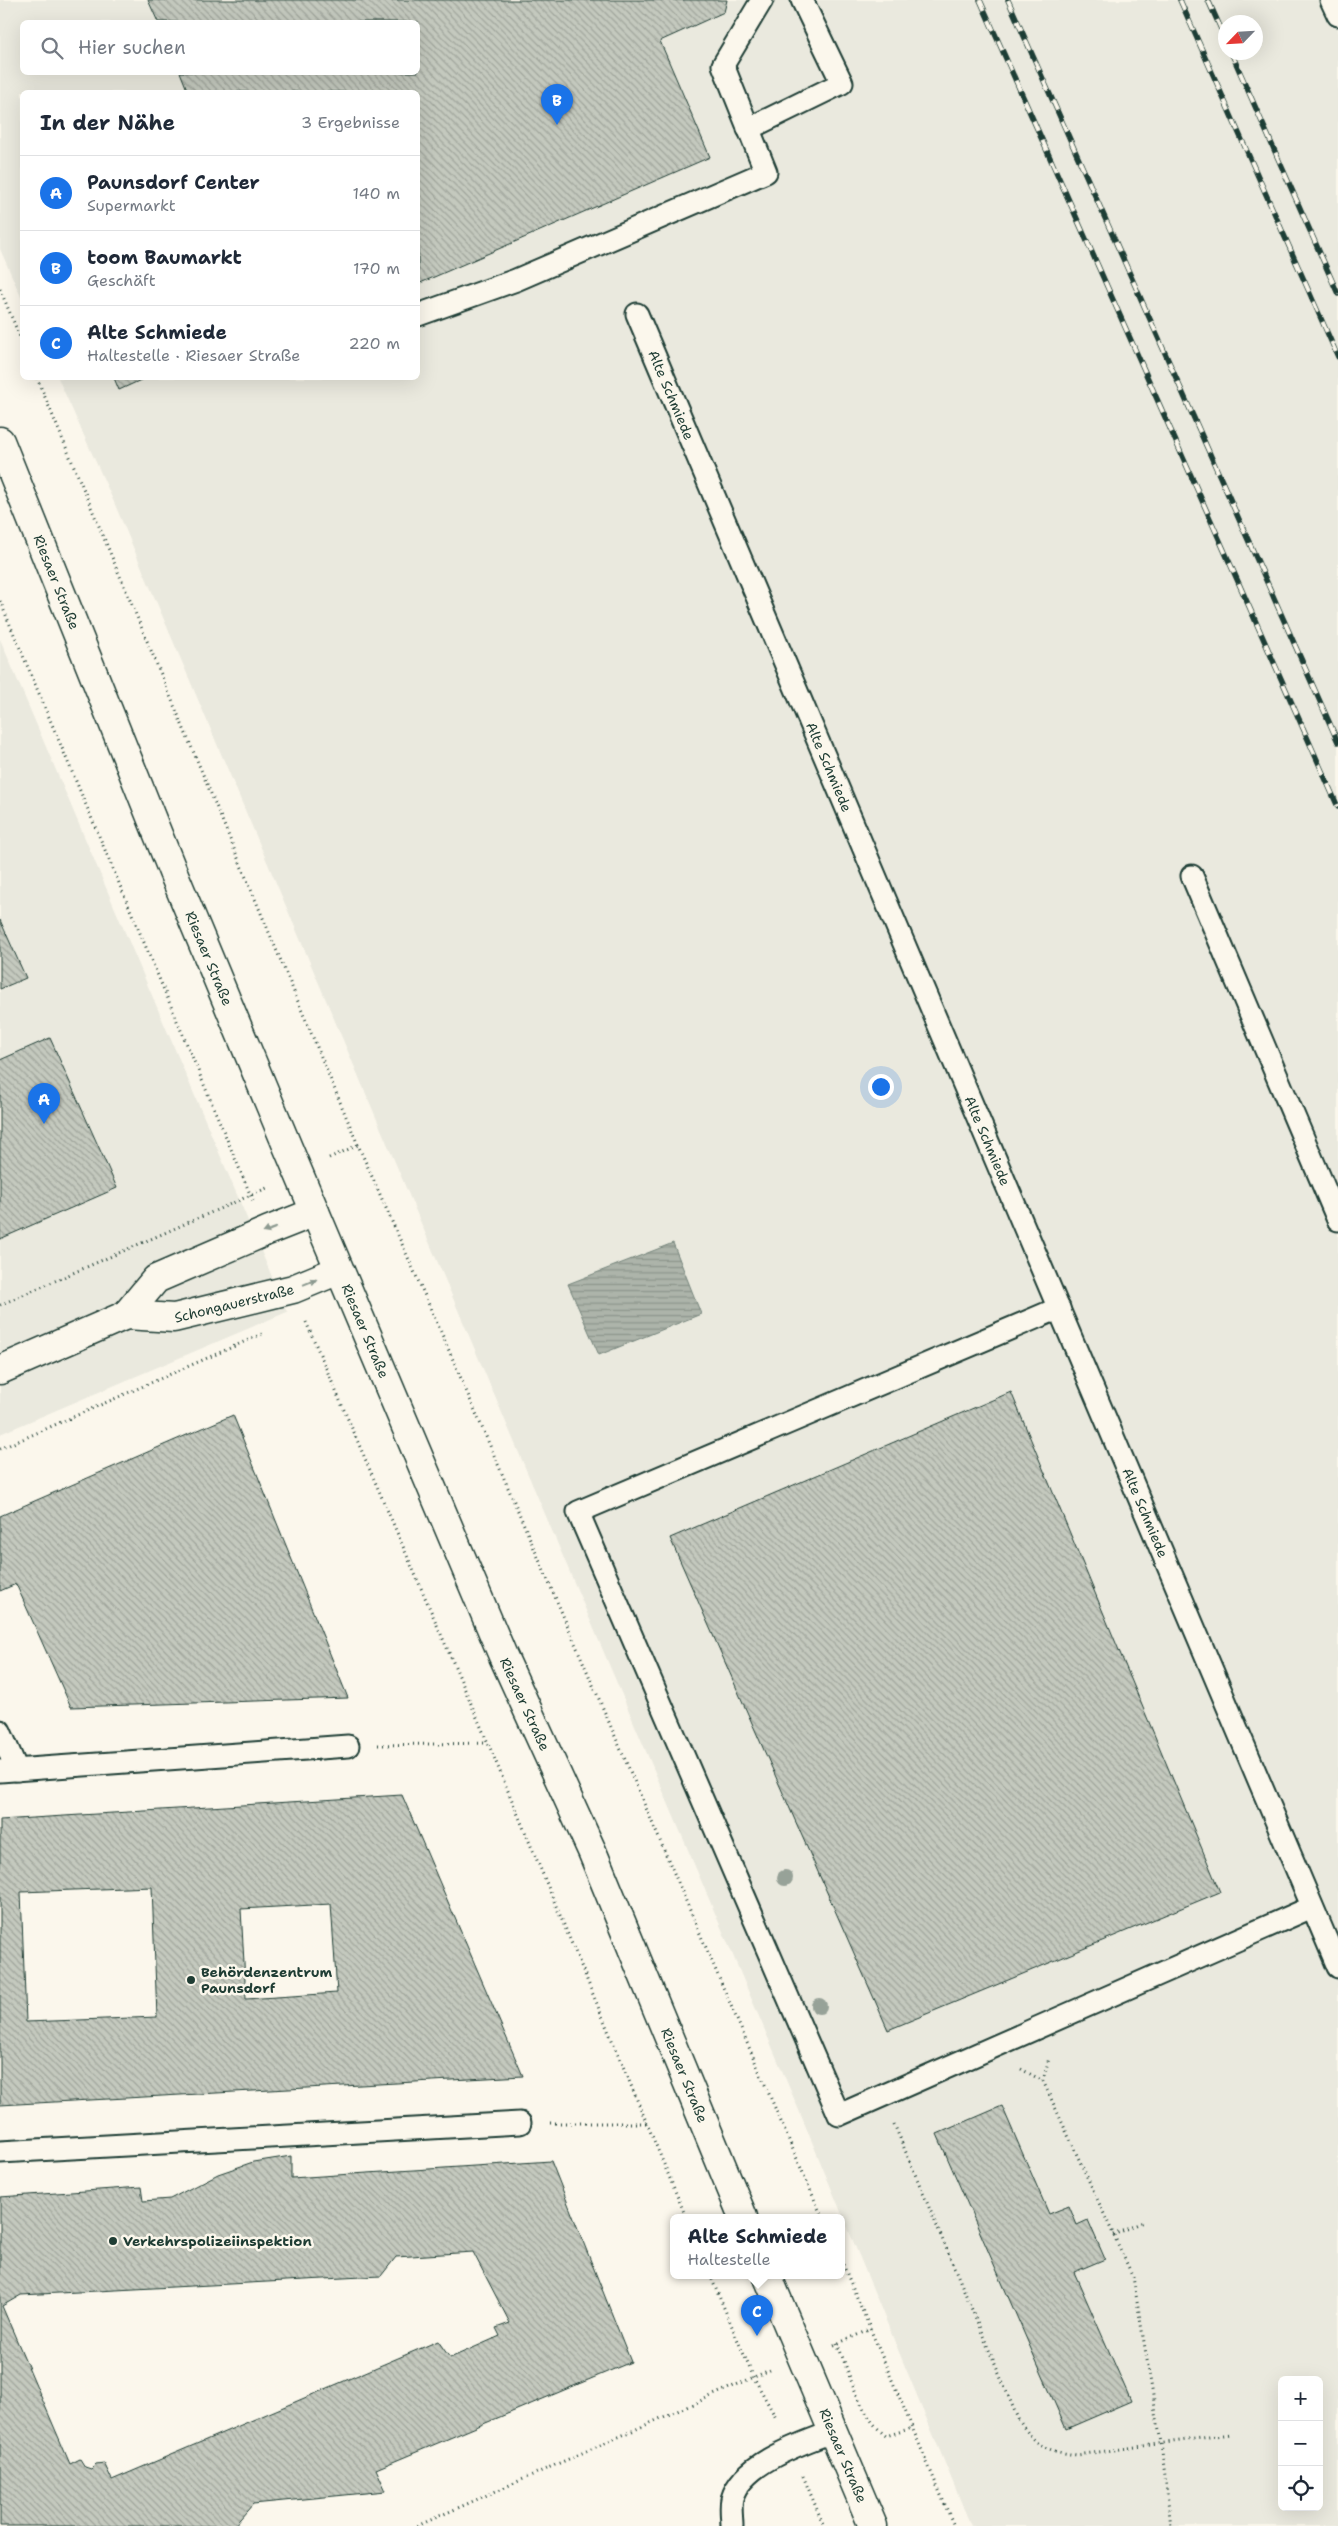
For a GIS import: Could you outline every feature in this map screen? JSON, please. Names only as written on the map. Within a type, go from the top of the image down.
[{"type":"main road","name":"Riesaer Straße","points":[[0,441],[177,881],[339,1270],[503,1656],[592,1851],[742,2214]]},
{"type":"main road","name":"Schongauerstraße","points":[[0,1370],[126,1315],[156,1279],[266,1231],[315,1212]]},
{"type":"main road","name":"Schongauerstraße","points":[[126,1315],[174,1318],[293,1289],[339,1270]]},
{"type":"main road","name":"Riesaer Straße","points":[[769,2279],[873,2526]]},
{"type":"lane","points":[[420,314],[516,280],[766,172],[723,65],[762,0]]},
{"type":"lane","points":[[748,128],[842,83],[802,0]]},
{"type":"lane","points":[[1331,0],[1338,15]]},
{"type":"lane","name":"Alte Schmiede","points":[[637,314],[1338,1967]]},
{"type":"lane","points":[[1192,876],[1338,1220]]},
{"type":"lane","points":[[1059,1308],[578,1512],[839,2114],[1312,1907]]},
{"type":"lane","points":[[0,1731],[8,1771],[348,1746]]},
{"type":"lane","points":[[0,2152],[520,2123]]},
{"type":"lane","points":[[732,2526],[732,2499],[747,2474],[792,2448],[832,2432]]},
{"type":"path","points":[[0,289],[20,337]]},
{"type":"path","points":[[38,380],[358,1145],[445,1341],[821,2214]]},
{"type":"path","points":[[0,601],[251,1196],[0,1305]]},
{"type":"path","points":[[303,1316],[488,1743],[685,2214]]},
{"type":"path","points":[[0,1449],[268,1332]]},
{"type":"path","points":[[348,1746],[488,1743]]},
{"type":"path","points":[[986,2050],[1043,2081],[1133,2277],[1161,2443],[1171,2526]]},
{"type":"path","points":[[882,2096],[1018,2419],[1032,2439],[1054,2452],[1077,2455],[1231,2434]]},
{"type":"path","points":[[520,2123],[646,2123]]},
{"type":"path","points":[[1114,2235],[1143,2222]]},
{"type":"path","points":[[845,2269],[954,2526]]},
{"type":"path","points":[[417,2526],[753,2376],[712,2279]]},
{"type":"path","points":[[837,2343],[866,2414],[876,2428],[886,2436],[912,2428]]},
{"type":"shaded area","points":[[0,0],[1338,0],[1338,2526],[971,2526],[845,2222],[845,2214],[842,2214],[113,500],[59,380],[420,380],[420,90],[20,90],[20,294],[0,249]]},
{"type":"shaded area","points":[[0,639],[287,1312],[0,1434]]},
{"type":"shaded area","points":[[673,1243],[701,1314],[599,1355],[568,1284]]},
{"type":"building","points":[[148,0],[727,0],[724,12],[660,41],[710,157],[420,283],[420,90],[187,90],[181,75],[420,75],[420,20],[157,20]]},
{"type":"building","points":[[115,380],[141,380],[119,390]]},
{"type":"building","points":[[0,920],[26,978],[0,989]]},
{"type":"building","points":[[50,1038],[117,1188],[0,1239],[0,1060]]},
{"type":"building","points":[[1011,1392],[1220,1892],[888,2030],[670,1538]]},
{"type":"building","points":[[233,1415],[348,1698],[71,1707],[16,1584],[0,1591],[0,1516]]},
{"type":"building","points":[[402,1795],[523,2076],[0,2105],[0,1820]],"holes":[[[152,1887],[157,2017],[26,2022],[21,1892]],[[331,1904],[337,1993],[246,1999],[241,1909]]]},
{"type":"building","points":[[1002,2106],[1049,2214],[1069,2206],[1077,2225],[1088,2220],[1105,2259],[1074,2272],[1131,2401],[1066,2429],[937,2134]]},
{"type":"building","points":[[291,2156],[291,2178],[551,2161],[631,2362],[376,2469],[386,2491],[253,2504],[234,2526],[0,2526],[0,2197],[141,2187],[143,2201],[170,2199],[218,2174],[253,2162]],"holes":[[[473,2252],[510,2323],[496,2328],[500,2336],[450,2358],[438,2341],[112,2480],[104,2463],[96,2464],[91,2469],[85,2467],[80,2459],[70,2464],[2,2306],[21,2295],[381,2276],[396,2257]]]},
{"type":"railway","points":[[980,0],[1338,807]]},
{"type":"railway","points":[[1008,0],[1338,742]]},
{"type":"railway","points":[[1180,0],[1338,357]]},
{"type":"railway","points":[[1208,0],[1218,22]]},
{"type":"railway","points":[[1235,60],[1338,294]]},
{"type":"place","name":"toom Baumarkt","points":[[557,125]]},
{"type":"place","name":"Paunsdorf Center","points":[[44,1124]]},
{"type":"place","name":"Behördenzentrum Paunsdorf","points":[[191,1980]]},
{"type":"place","name":"Verkehrspolizeiinspektion","points":[[113,2241]]},
{"type":"place","name":"Alte Schmiede","points":[[757,2336]]}]
